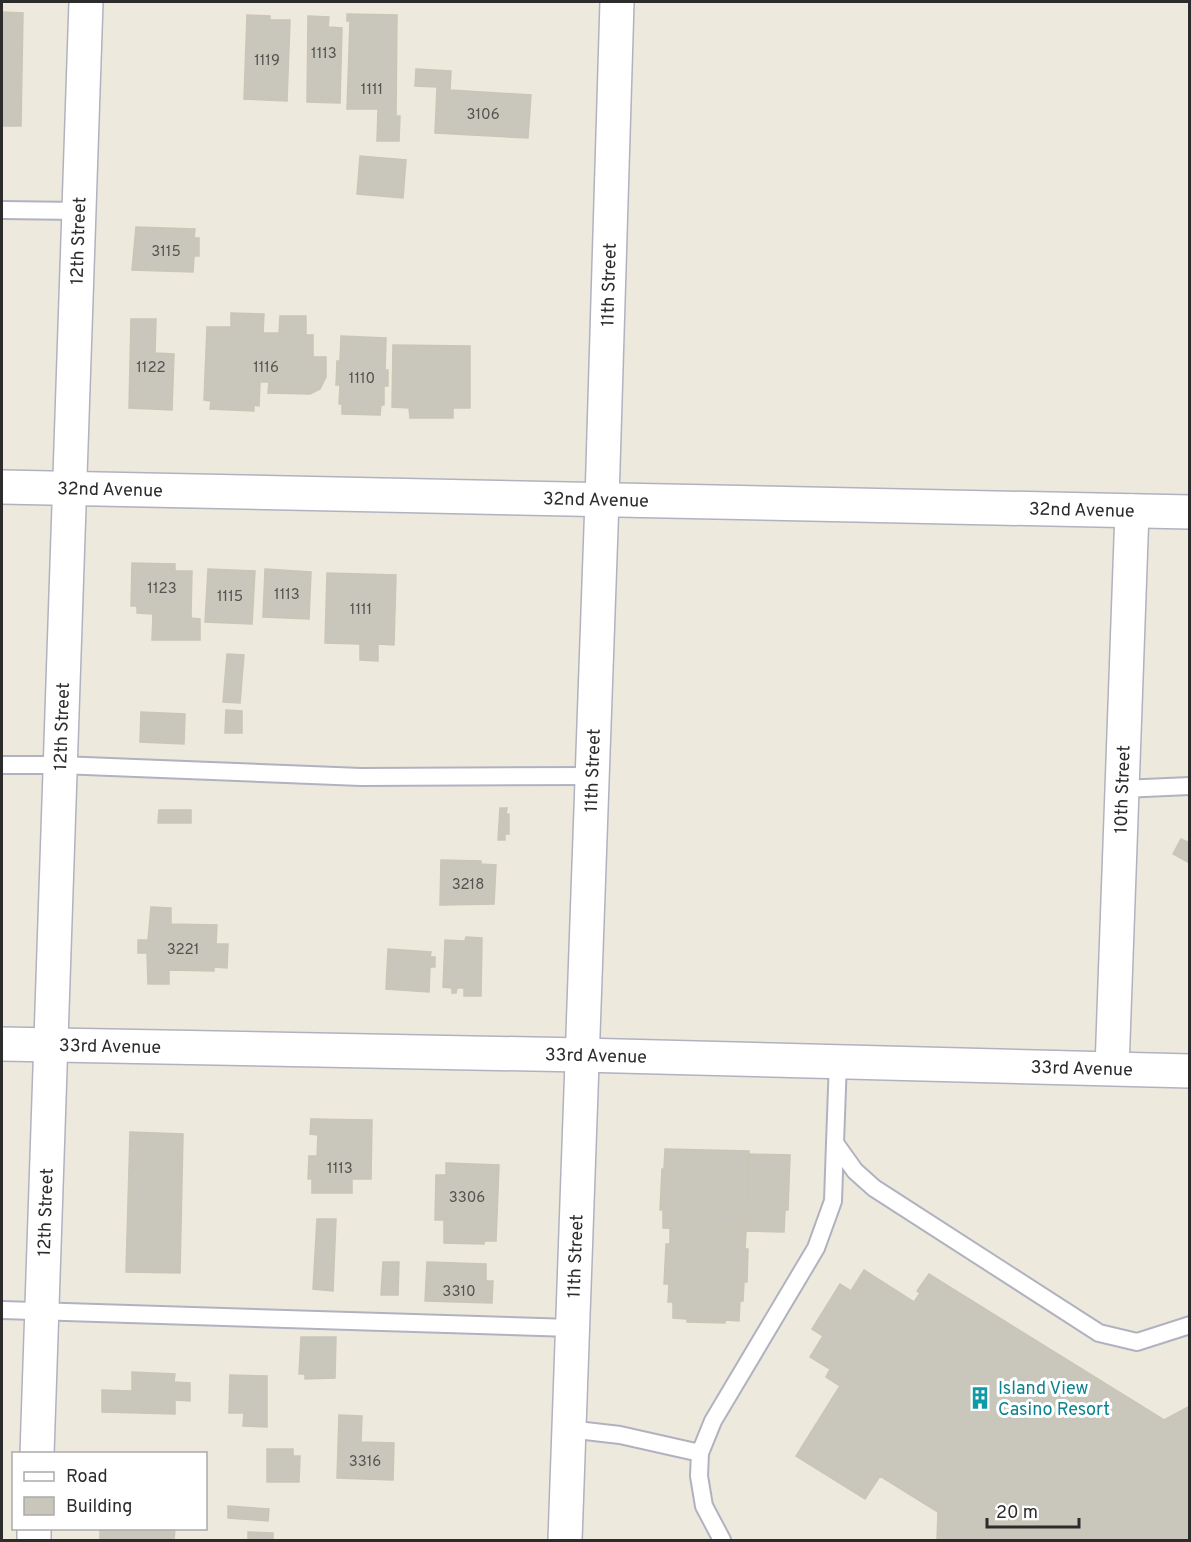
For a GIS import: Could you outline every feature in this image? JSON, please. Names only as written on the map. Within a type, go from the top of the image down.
[{"type":"street","name":"12th Street","points":[[37,1452],[86,2]]},
{"type":"street","name":"11th Street","points":[[565,1540],[602,500],[617,2]]},
{"type":"street","name":"32nd Avenue","points":[[2,487],[1190,512]]},
{"type":"street","name":"10th Street","points":[[1112,1068],[1132,511]]},
{"type":"street","name":"33rd Avenue","points":[[2,1044],[581,1055],[1190,1071]]},
{"type":"lane","points":[[2,210],[79,211]]},
{"type":"lane","points":[[2,765],[60,765],[362,777],[592,776]]},
{"type":"lane","points":[[1122,789],[1190,786]]},
{"type":"lane","points":[[722,1540],[704,1506],[699,1476],[700,1453],[713,1422],[816,1248],[833,1201],[838,1061]]},
{"type":"lane","points":[[835,1143],[855,1171],[874,1188],[1099,1333],[1137,1342],[1190,1325]]},
{"type":"lane","points":[[2,1310],[572,1328]]},
{"type":"lane","points":[[568,1429],[620,1435],[700,1453]]},
{"type":"building","points":[[2,12],[23,13],[21,126],[2,126]]},
{"type":"building","points":[[347,14],[397,15],[396,116],[400,116],[399,141],[377,141],[378,109],[347,109],[350,21],[347,21]]},
{"type":"building","points":[[247,15],[270,16],[270,20],[290,20],[287,101],[244,99]]},
{"type":"building","points":[[308,16],[329,17],[328,27],[342,28],[340,103],[307,102]]},
{"type":"building","points":[[416,69],[451,71],[450,90],[531,95],[528,138],[435,133],[437,87],[415,86]]},
{"type":"building","points":[[360,156],[406,160],[403,198],[357,194]]},
{"type":"building","points":[[136,227],[195,229],[194,238],[199,238],[199,256],[194,256],[193,272],[132,270]]},
{"type":"building","points":[[231,313],[264,314],[263,333],[279,333],[280,316],[306,316],[306,335],[313,335],[313,357],[326,357],[326,377],[320,389],[310,394],[268,393],[269,382],[260,382],[259,406],[254,405],[254,411],[210,409],[211,401],[204,400],[207,327],[231,327]]},
{"type":"building","points":[[131,319],[156,319],[155,353],[174,354],[172,410],[129,408]]},
{"type":"building","points":[[341,336],[386,338],[385,370],[388,370],[388,386],[384,386],[384,405],[381,405],[380,415],[342,414],[342,404],[339,404],[340,385],[336,385]]},
{"type":"building","points":[[393,345],[470,346],[470,408],[453,408],[453,418],[410,418],[409,408],[392,407]]},
{"type":"building","points":[[132,563],[175,564],[175,571],[192,571],[191,618],[200,619],[200,640],[152,640],[153,614],[137,613],[137,606],[131,606]]},
{"type":"building","points":[[208,569],[255,571],[252,624],[205,622]]},
{"type":"building","points":[[265,569],[311,572],[309,619],[263,617]]},
{"type":"building","points":[[327,573],[396,575],[394,645],[378,644],[378,661],[360,660],[360,644],[325,643]]},
{"type":"building","points":[[227,654],[244,655],[240,703],[223,702]]},
{"type":"building","points":[[226,710],[242,711],[242,733],[225,733]]},
{"type":"building","points":[[141,712],[185,714],[184,744],[140,742]]},
{"type":"building","points":[[500,808],[507,808],[506,814],[509,814],[509,834],[505,834],[505,840],[498,840]]},
{"type":"building","points":[[159,810],[191,810],[191,823],[158,823]]},
{"type":"building","points":[[1181,839],[1190,843],[1188,862],[1173,854]]},
{"type":"building","points":[[441,860],[481,861],[481,864],[496,865],[494,904],[440,905]]},
{"type":"building","points":[[151,907],[171,908],[171,924],[217,925],[216,944],[228,944],[227,968],[214,967],[214,971],[169,970],[169,984],[148,984],[147,953],[138,953],[138,940],[148,940]]},
{"type":"building","points":[[466,937],[482,938],[481,996],[464,996],[464,988],[457,988],[456,993],[452,993],[452,988],[443,987],[445,940],[465,941]]},
{"type":"building","points":[[388,949],[431,952],[430,957],[435,957],[435,967],[430,967],[429,992],[386,989]]},
{"type":"building","points":[[311,1119],[372,1120],[371,1179],[352,1179],[352,1193],[312,1193],[312,1179],[308,1179],[309,1156],[317,1156],[318,1135],[310,1134]]},
{"type":"building","points":[[130,1132],[183,1134],[180,1273],[126,1272]]},
{"type":"building","points":[[665,1149],[749,1151],[746,1231],[663,1228],[663,1210],[660,1210]]},
{"type":"building","points":[[748,1154],[790,1155],[788,1210],[785,1210],[784,1232],[746,1231]]},
{"type":"building","points":[[446,1163],[499,1165],[496,1241],[484,1241],[484,1244],[444,1243],[444,1220],[435,1220],[436,1175],[446,1175]]},
{"type":"building","points":[[317,1219],[336,1219],[333,1291],[313,1289]]},
{"type":"building","points":[[670,1228],[746,1231],[747,1282],[744,1282],[743,1301],[740,1301],[739,1321],[687,1322],[687,1319],[673,1318],[673,1302],[668,1302],[669,1284],[664,1284],[666,1244],[670,1244]]},
{"type":"building","points":[[383,1262],[399,1262],[398,1295],[381,1295]]},
{"type":"building","points":[[427,1262],[486,1264],[486,1281],[493,1281],[492,1303],[425,1301]]},
{"type":"building","name":"Island View Casino Resort","points":[[864,1270],[914,1302],[920,1293],[917,1291],[929,1274],[1164,1420],[1190,1406],[1190,1540],[937,1540],[938,1512],[880,1476],[865,1499],[796,1456],[840,1386],[826,1377],[830,1369],[810,1357],[823,1336],[812,1329],[840,1284],[851,1291]]},
{"type":"building","points":[[301,1337],[336,1337],[335,1378],[305,1379],[305,1374],[299,1374]]},
{"type":"building","points":[[132,1372],[175,1374],[174,1382],[190,1383],[190,1401],[175,1400],[175,1414],[102,1412],[102,1390],[132,1391]]},
{"type":"building","points":[[230,1375],[267,1376],[267,1427],[243,1426],[244,1413],[229,1413]]},
{"type":"building","points":[[339,1415],[362,1416],[361,1442],[394,1443],[393,1480],[337,1478]]},
{"type":"building","points":[[267,1449],[293,1449],[293,1456],[300,1456],[299,1482],[267,1482]]},
{"type":"building","points":[[228,1506],[269,1509],[268,1521],[228,1518]]},
{"type":"building","points":[[100,1530],[175,1530],[174,1540],[100,1540]]},
{"type":"building","points":[[248,1532],[273,1533],[273,1540],[248,1540]]},
{"type":"place","name":"Island View Casino Resort","points":[[980,1398]]}]
